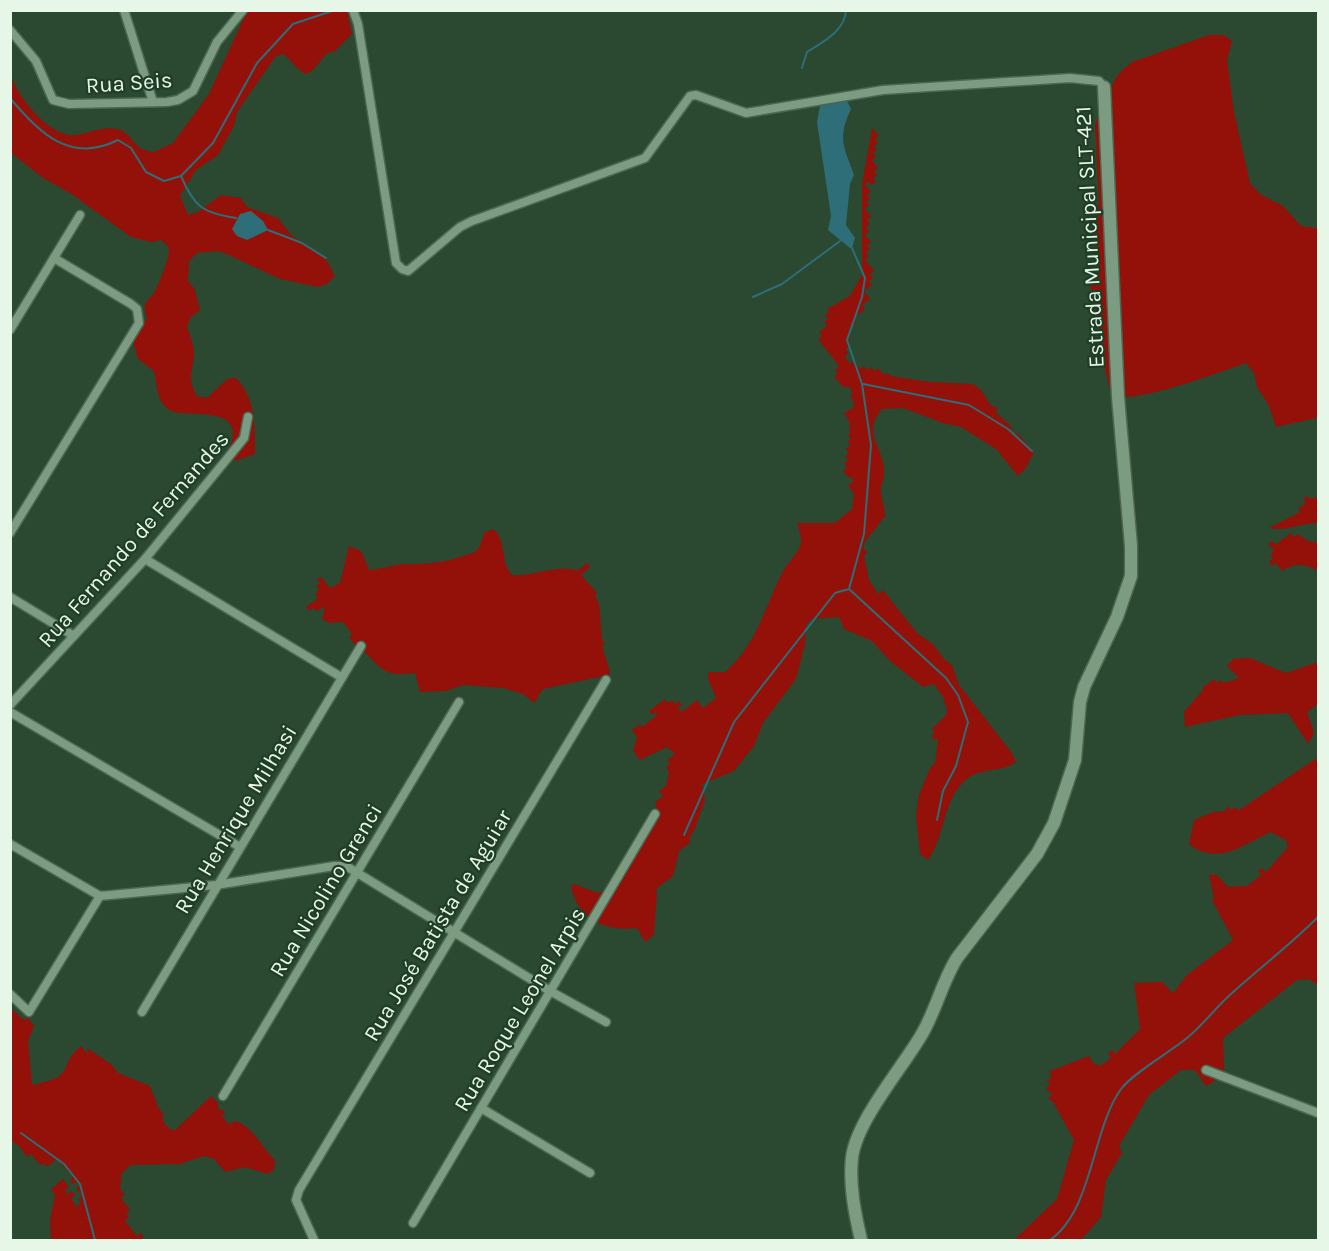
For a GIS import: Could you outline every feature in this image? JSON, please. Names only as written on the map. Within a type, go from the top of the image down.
[{"type":"street","points":[[124,10],[153,102]]},
{"type":"street","name":"Rua Seis","points":[[10,30],[41,68],[53,100],[69,104],[178,100],[193,91],[217,42],[243,10]]},
{"type":"street","name":"Estrada Municipal SLT-421","points":[[353,10],[358,24],[396,262],[402,269],[408,271],[460,227],[472,221],[645,158],[652,151],[686,98],[690,96],[696,95],[746,113],[883,90],[1070,78],[1100,81],[1104,87],[1118,397],[1131,546],[1131,576],[1117,617],[1084,687],[1080,702],[1076,760],[1051,830],[1037,854],[957,958],[946,976],[925,1030],[856,1143],[852,1157],[852,1180],[861,1240]]},
{"type":"street","points":[[10,330],[80,215]]},
{"type":"street","points":[[10,534],[139,323],[137,309],[131,304],[54,258]]},
{"type":"street","name":"Rua Fernando de Fernandes","points":[[10,705],[145,559],[244,438],[248,417]]},
{"type":"street","points":[[145,559],[341,677]]},
{"type":"street","points":[[10,597],[74,636]]},
{"type":"street","name":"Rua Henrique Milhasi","points":[[142,1011],[361,646]]},
{"type":"street","name":"Rua José Batista de Aguiar","points":[[314,1240],[296,1200],[299,1190],[606,680]]},
{"type":"street","name":"Rua Nicolino Grenci","points":[[223,1096],[459,702]]},
{"type":"street","points":[[10,712],[240,847]]},
{"type":"street","name":"Rua Roque Leonel Arpis","points":[[413,1223],[656,814]]},
{"type":"street","points":[[10,844],[100,896],[216,885],[346,866],[550,991],[606,1022]]},
{"type":"street","points":[[10,994],[29,1012],[100,896]]},
{"type":"street","points":[[1206,1070],[1318,1113]]},
{"type":"street","points":[[481,1108],[590,1173]]},
{"type":"shaded area","points":[[247,11],[347,11],[352,34],[334,52],[327,53],[312,71],[306,74],[284,54],[276,56],[237,112],[234,126],[218,155],[196,170],[180,196],[188,215],[198,212],[221,195],[241,198],[247,207],[278,218],[291,235],[325,257],[335,276],[327,284],[318,287],[280,279],[217,251],[197,253],[189,261],[188,281],[195,290],[200,310],[191,317],[187,326],[194,351],[191,379],[197,396],[207,398],[226,380],[235,377],[251,403],[255,454],[235,461],[226,455],[232,437],[231,426],[224,419],[213,416],[168,409],[159,396],[154,371],[138,359],[131,334],[147,319],[145,304],[154,293],[160,279],[169,248],[161,240],[151,242],[131,237],[70,193],[43,178],[11,153],[10,74],[27,104],[55,130],[76,135],[101,129],[117,129],[141,148],[154,152],[173,143],[209,94]]},
{"type":"shaded area","points":[[1209,35],[1224,35],[1232,41],[1227,60],[1234,112],[1250,183],[1260,194],[1283,206],[1301,226],[1318,228],[1317,418],[1276,427],[1269,406],[1257,387],[1254,373],[1246,363],[1199,380],[1138,396],[1112,395],[1108,381],[1096,309],[1088,281],[1098,264],[1095,224],[1099,202],[1095,125],[1106,94],[1120,72],[1132,62]]},
{"type":"shaded area","points":[[872,128],[879,136],[875,139],[878,143],[874,146],[877,150],[873,153],[876,157],[872,160],[878,168],[874,171],[877,175],[873,178],[876,182],[872,185],[869,182],[865,184],[871,192],[867,195],[870,199],[866,202],[869,206],[865,209],[871,217],[867,220],[870,224],[866,227],[869,231],[865,235],[871,242],[867,245],[870,249],[866,253],[869,256],[865,260],[874,271],[870,274],[873,278],[869,281],[872,285],[864,291],[870,299],[862,305],[865,309],[854,318],[856,322],[849,328],[851,332],[848,335],[850,339],[847,342],[849,346],[845,357],[850,364],[854,361],[860,369],[864,366],[868,370],[871,367],[875,371],[878,368],[884,375],[889,373],[891,376],[930,382],[973,384],[981,390],[992,407],[995,406],[998,410],[995,412],[1010,425],[1013,433],[1018,434],[1034,452],[1026,468],[1018,476],[996,449],[961,427],[943,423],[903,408],[882,409],[876,417],[873,432],[884,469],[881,490],[885,516],[863,547],[867,552],[864,556],[869,580],[878,594],[883,590],[917,633],[934,645],[944,659],[952,665],[959,685],[1012,753],[1016,762],[1005,768],[980,772],[968,778],[960,786],[953,796],[934,850],[928,860],[920,854],[916,816],[919,795],[930,768],[935,763],[938,738],[934,740],[931,736],[935,733],[932,729],[946,715],[947,707],[943,702],[945,700],[934,684],[923,687],[890,661],[872,641],[844,629],[839,617],[812,619],[806,625],[805,644],[796,679],[763,723],[754,746],[734,771],[702,784],[705,800],[694,831],[689,838],[691,842],[679,851],[673,876],[657,888],[654,935],[645,942],[637,928],[614,928],[586,915],[579,907],[571,886],[574,884],[598,893],[608,889],[658,814],[655,802],[663,796],[659,791],[666,786],[669,772],[666,767],[670,764],[667,760],[675,754],[667,747],[640,760],[633,751],[637,737],[632,730],[640,724],[642,727],[657,715],[656,712],[652,715],[649,711],[665,699],[668,703],[672,700],[675,704],[679,701],[682,705],[678,708],[681,712],[697,700],[703,708],[716,698],[708,679],[708,672],[725,672],[745,650],[782,573],[800,546],[801,538],[797,523],[835,523],[852,509],[854,494],[848,485],[853,482],[852,477],[849,478],[843,471],[847,467],[844,463],[848,461],[845,456],[849,454],[846,449],[850,446],[847,442],[851,439],[848,435],[850,433],[849,421],[844,413],[853,408],[854,403],[850,396],[853,393],[848,386],[844,388],[834,377],[838,374],[835,370],[839,366],[818,339],[822,336],[819,332],[827,326],[824,322],[828,319],[825,315],[829,312],[827,309],[850,296],[862,275],[862,185]]},
{"type":"shaded area","points":[[1307,496],[1310,499],[1314,497],[1318,499],[1318,523],[1281,529],[1269,528],[1300,512],[1298,509],[1306,503],[1303,499]]},
{"type":"shaded area","points":[[493,529],[500,539],[508,570],[512,575],[555,569],[577,571],[587,563],[590,567],[581,575],[597,593],[595,596],[599,604],[602,640],[605,644],[602,646],[609,675],[543,689],[534,703],[523,694],[503,688],[463,685],[446,691],[420,692],[415,673],[390,673],[380,667],[362,649],[358,649],[349,637],[352,634],[343,622],[329,623],[322,619],[325,606],[317,611],[313,608],[309,611],[306,607],[318,598],[315,594],[319,590],[316,586],[320,583],[317,579],[321,577],[330,588],[340,583],[349,546],[361,551],[369,570],[402,564],[433,563],[475,552],[480,546],[484,533]]},
{"type":"shaded area","points":[[1291,533],[1294,537],[1298,534],[1308,541],[1318,543],[1318,571],[1300,565],[1291,566],[1282,571],[1276,563],[1272,566],[1269,562],[1273,559],[1270,555],[1274,551],[1268,544],[1272,541],[1275,545]]},
{"type":"shaded area","points":[[1250,658],[1286,673],[1318,662],[1318,704],[1307,712],[1314,733],[1308,744],[1288,713],[1240,715],[1185,727],[1184,712],[1203,690],[1202,688],[1214,679],[1217,683],[1221,680],[1223,683],[1239,678],[1227,666],[1233,659]]},
{"type":"shaded area","points":[[1317,758],[1318,985],[1309,979],[1297,980],[1223,1038],[1224,1075],[1206,1086],[1195,1070],[1181,1070],[1149,1095],[1119,1146],[1122,1153],[1106,1180],[1101,1217],[1081,1240],[1014,1240],[1057,1199],[1074,1140],[1053,1102],[1048,1099],[1052,1095],[1046,1088],[1050,1085],[1047,1081],[1051,1078],[1050,1071],[1089,1056],[1093,1063],[1100,1066],[1111,1058],[1108,1053],[1112,1050],[1115,1054],[1140,1029],[1134,983],[1162,982],[1173,993],[1187,975],[1233,940],[1212,900],[1214,898],[1209,875],[1217,875],[1228,887],[1247,886],[1261,875],[1258,871],[1262,868],[1266,872],[1288,847],[1286,840],[1270,832],[1230,852],[1220,854],[1199,850],[1189,844],[1194,820],[1213,812],[1225,811],[1228,806],[1231,810],[1235,807],[1239,810]]},
{"type":"shaded area","points":[[10,1008],[24,1020],[28,1018],[34,1026],[28,1041],[32,1085],[47,1082],[62,1074],[74,1053],[81,1046],[88,1055],[87,1048],[111,1064],[118,1073],[150,1086],[158,1107],[164,1115],[162,1118],[166,1126],[174,1131],[211,1096],[218,1103],[219,1111],[222,1109],[225,1113],[222,1116],[229,1125],[234,1121],[246,1127],[275,1160],[274,1170],[267,1174],[245,1167],[225,1172],[214,1159],[204,1156],[180,1164],[131,1165],[122,1173],[120,1189],[125,1195],[121,1198],[130,1210],[126,1213],[129,1217],[125,1221],[137,1236],[141,1233],[144,1237],[139,1240],[51,1240],[50,1220],[55,1195],[51,1189],[63,1179],[69,1187],[65,1190],[67,1194],[72,1191],[75,1195],[71,1198],[79,1211],[77,1206],[81,1203],[78,1199],[82,1196],[76,1188],[80,1185],[77,1182],[73,1184],[70,1180],[73,1177],[57,1159],[47,1167],[44,1163],[40,1165],[31,1154],[27,1157],[18,1145],[11,1141]]},
{"type":"water","points":[[847,101],[851,109],[843,135],[854,175],[850,184],[846,225],[855,238],[852,248],[828,230],[831,216],[817,122],[820,106]]},
{"type":"water","points":[[251,211],[263,221],[268,230],[247,240],[237,236],[232,229],[240,214]]},
{"type":"waterway","points":[[10,98],[32,123],[57,141],[85,148],[101,147],[118,140],[131,148],[146,172],[164,181],[181,176],[213,143],[257,63],[293,24],[335,10]]},
{"type":"waterway","points":[[802,68],[807,52],[837,30],[842,24],[846,10]]},
{"type":"waterway","points":[[181,176],[190,195],[201,207],[215,214],[236,218]]},
{"type":"waterway","points":[[268,230],[302,243],[326,258]]},
{"type":"waterway","points":[[753,297],[782,284],[840,241]]},
{"type":"waterway","points":[[684,835],[734,722],[835,593],[849,589],[864,534],[871,445],[862,384],[847,340],[862,297],[865,278],[852,248]]},
{"type":"waterway","points":[[863,384],[969,405],[1008,429],[1032,451]]},
{"type":"waterway","points":[[849,589],[946,678],[958,695],[968,722],[956,766],[943,791],[937,820]]},
{"type":"waterway","points":[[1050,1240],[1064,1227],[1084,1190],[1104,1125],[1121,1089],[1134,1076],[1193,1033],[1226,998],[1318,917]]},
{"type":"waterway","points":[[21,1133],[64,1164],[80,1184],[95,1240]]}]
